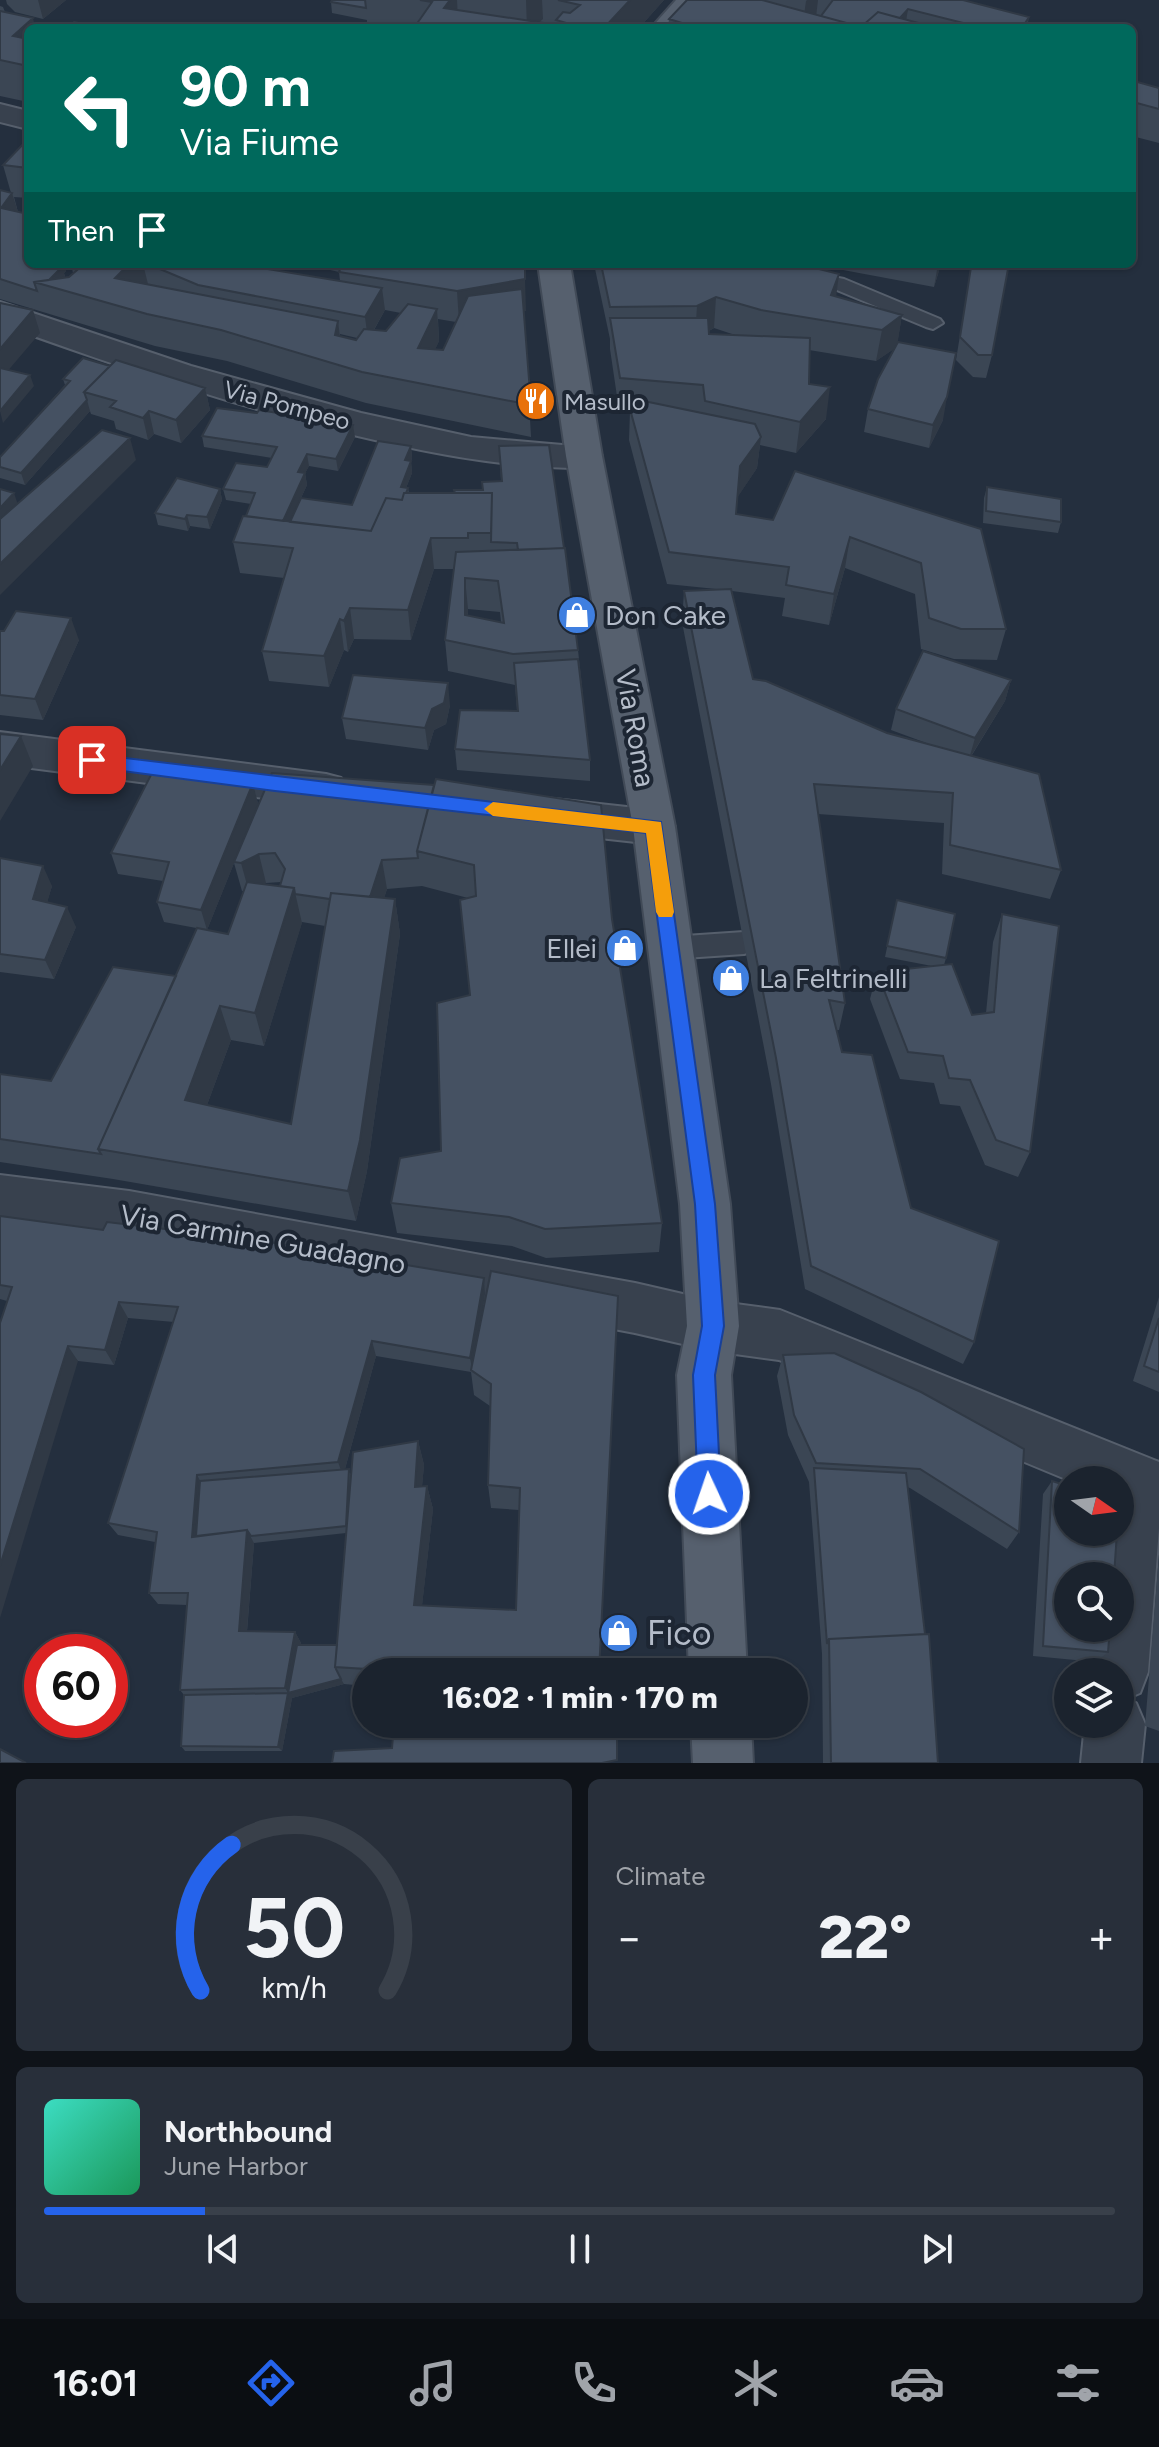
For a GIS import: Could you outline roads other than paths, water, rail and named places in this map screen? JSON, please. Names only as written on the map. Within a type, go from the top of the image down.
[{"type":"main road","points":[[669,24],[691,0]]},
{"type":"main road","name":"Via Roma","points":[[555,268],[584,456],[654,827],[705,1204],[713,1326],[704,1375],[717,1658]]},
{"type":"main road","points":[[722,1738],[723,1763]]},
{"type":"street","points":[[0,113],[24,119]]},
{"type":"street","name":"Via Pompeo","points":[[0,312],[269,403],[463,449],[518,455],[584,456]]},
{"type":"street","points":[[0,748],[367,795]]},
{"type":"street","points":[[506,810],[654,827]]},
{"type":"street","name":"Via Carmine Guadagno","points":[[0,1198],[129,1214],[635,1308],[713,1326],[780,1335],[1147,1485]]},
{"type":"street","points":[[1121,1658],[1147,1485]]},
{"type":"street","points":[[1111,1763],[1114,1738]]},
{"type":"lane","points":[[756,268],[837,283],[933,323]]},
{"type":"lane","points":[[670,948],[744,943]]},
{"type":"place","name":"Masullo","points":[[536,401]]},
{"type":"place","name":"Don Cake","points":[[577,615]]},
{"type":"place","name":"Ellei","points":[[625,948]]},
{"type":"place","name":"La Feltrinelli","points":[[731,978]]},
{"type":"place","name":"Fico","points":[[619,1633]]}]
